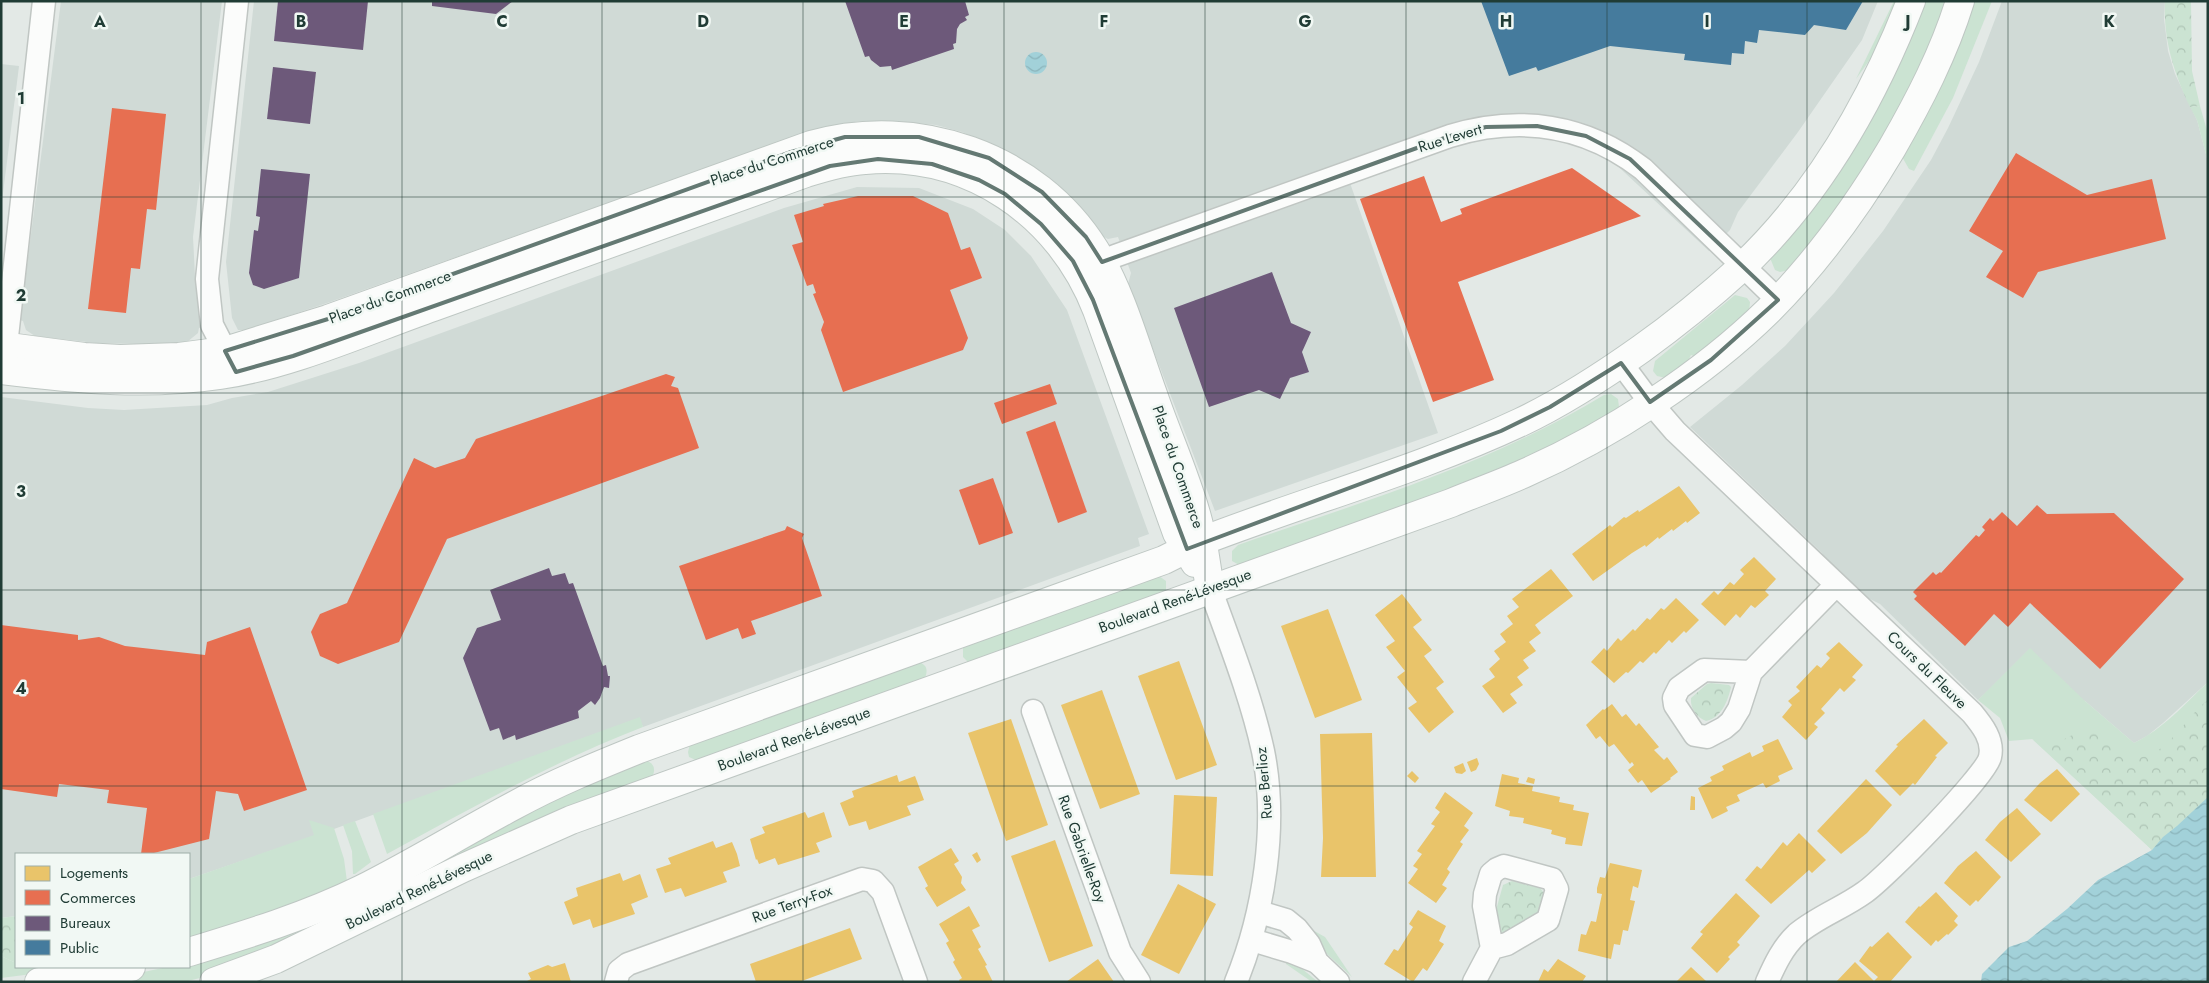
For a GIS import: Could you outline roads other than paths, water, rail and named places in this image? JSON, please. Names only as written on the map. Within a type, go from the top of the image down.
[{"type":"street","name":"Place du Commerce","points":[[44,1],[3,358],[73,379],[127,382],[182,380],[231,362],[339,341],[806,173],[830,166],[864,160],[892,159],[925,163],[949,169],[986,184],[1016,202],[1042,224],[1060,243],[1091,267],[1124,312],[1199,522],[1194,545],[1210,588]]},
{"type":"street","points":[[231,362],[212,325],[207,279],[237,1]]},
{"type":"street","name":"Boulevard René-Lévesque","points":[[190,952],[280,924],[354,893],[517,804],[620,756],[1164,560],[1194,545],[1484,438],[1534,416],[1621,363],[1670,328],[1742,267],[1786,220],[1833,156],[1873,89],[1911,1]]},
{"type":"street","name":"Boulevard René-Lévesque","points":[[214,982],[276,959],[548,829],[1210,588],[1426,512],[1524,473],[1592,439],[1650,402],[1718,354],[1778,300],[1836,233],[1882,165],[1920,98],[1960,1]]},
{"type":"street","name":"Rue Levert","points":[[1091,267],[1450,136],[1486,126],[1521,125],[1552,128],[1586,136],[1623,154],[1643,169],[1778,300]]},
{"type":"street","name":"Cours du Fleuve","points":[[1621,363],[1650,402],[1680,436],[1978,720],[1990,740],[1990,758],[1973,783],[1886,875],[1855,899],[1820,918],[1793,938],[1778,958],[1767,982]]},
{"type":"street","points":[[1751,672],[1836,585]]},
{"type":"street","name":"Rue Berlioz","points":[[1210,588],[1246,691],[1265,763],[1268,829],[1264,876],[1259,912],[1252,940],[1236,982]]},
{"type":"street","name":"Rue Gabrielle-Roy","points":[[1033,712],[1120,952],[1140,982]]},
{"type":"street","name":"Rue Terry-Fox","points":[[616,982],[619,971],[628,964],[862,879],[871,880],[881,888],[916,982]]},
{"type":"street","points":[[1259,912],[1282,919],[1304,935],[1317,962],[1338,982]]},
{"type":"street","points":[[1252,940],[1317,962]]},
{"type":"street","points":[[1474,982],[1492,948]]},
{"type":"street","points":[[39,982],[125,968]]},
{"type":"water","points":[[1036,52],[1044,55],[1047,63],[1044,71],[1036,74],[1028,71],[1025,63],[1028,55]]},
{"type":"water","points":[[2208,797],[2208,982],[1981,982],[1982,974],[2009,947],[2027,941],[2067,909],[2098,880],[2152,850],[2163,837]]}]
